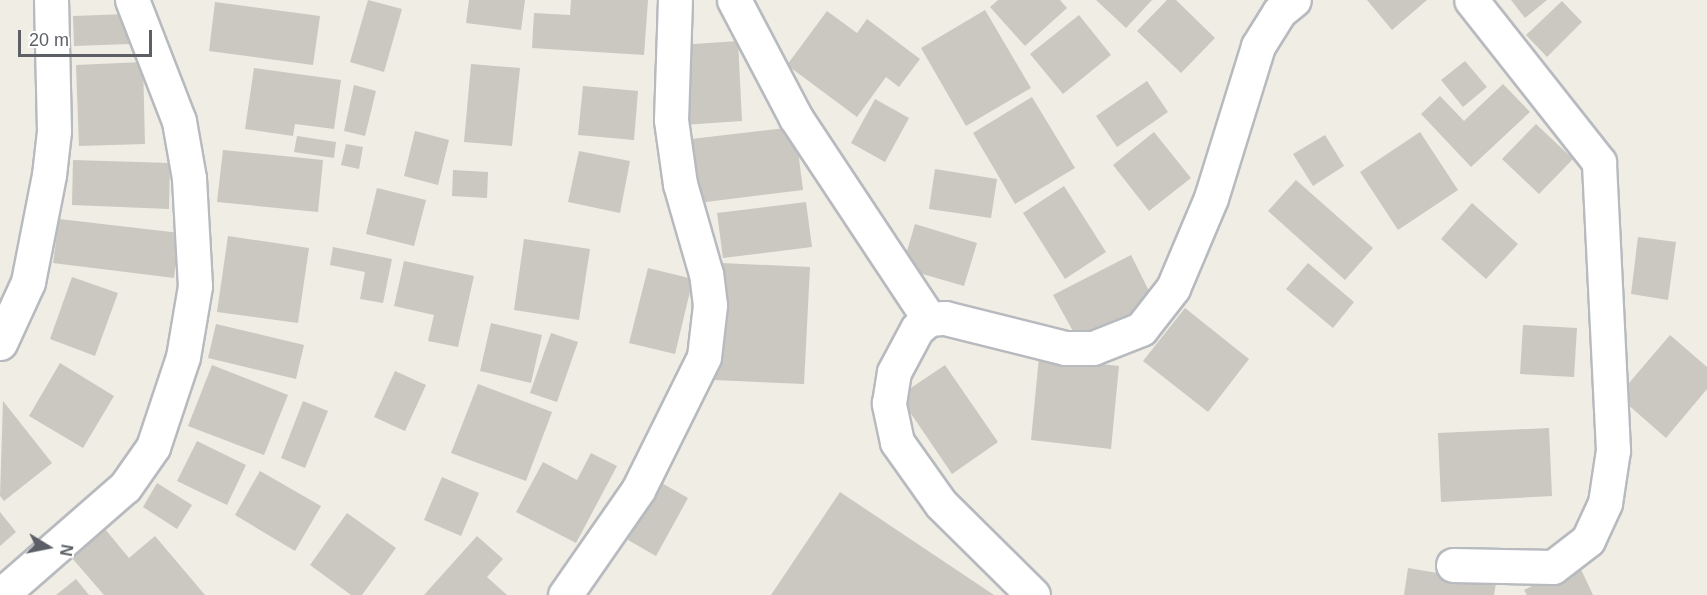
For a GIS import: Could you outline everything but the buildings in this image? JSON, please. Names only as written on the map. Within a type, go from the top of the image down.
[{"type":"street","points":[[0,343],[28,282],[49,175],[54,131],[51,0]]},
{"type":"street","points":[[1,595],[125,487],[153,447],[183,357],[195,286],[189,178],[179,121],[132,0]]},
{"type":"street","points":[[566,595],[638,490],[704,357],[706,274],[680,184],[671,120],[675,0]]},
{"type":"street","points":[[734,0],[796,118],[929,319]]},
{"type":"street","points":[[1033,595],[941,504],[897,442],[889,403],[894,372],[917,329],[929,319],[945,318],[1065,348],[1093,348],[1141,329],[1173,288],[1211,198],[1258,46],[1279,12],[1294,0]]},
{"type":"street","points":[[1453,565],[1553,567],[1588,540],[1605,503],[1613,450],[1599,162],[1471,0]]}]
